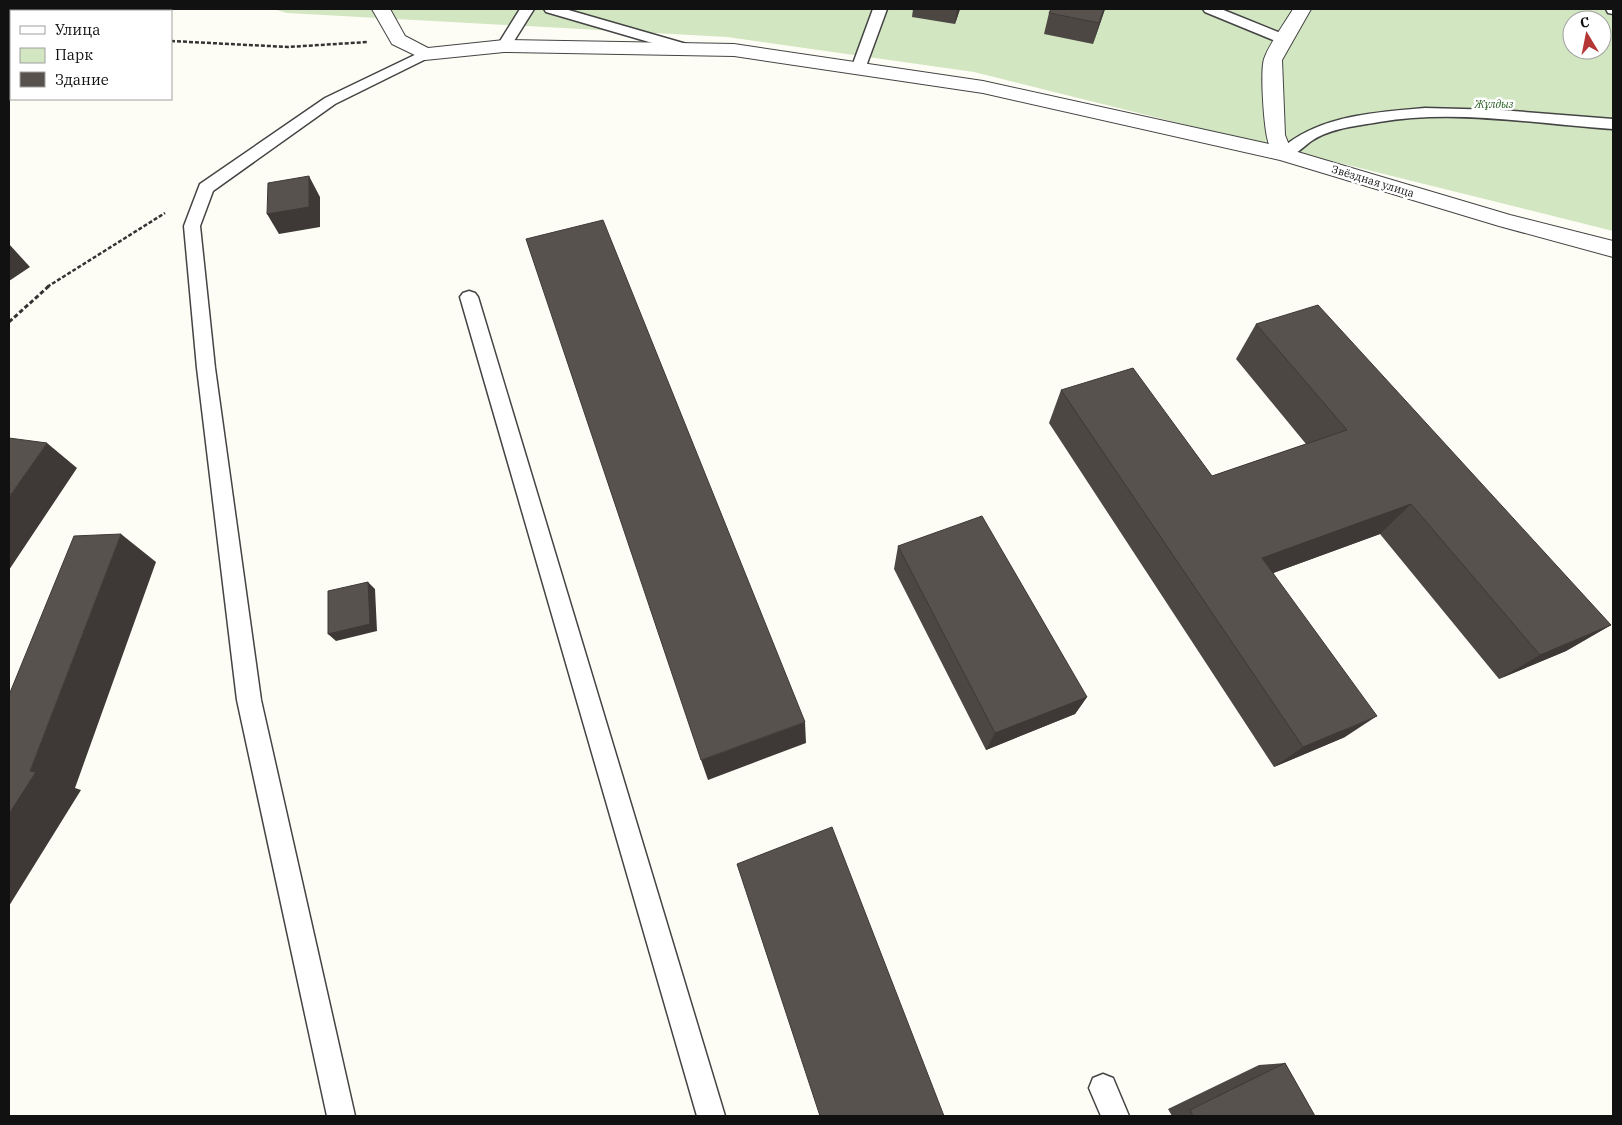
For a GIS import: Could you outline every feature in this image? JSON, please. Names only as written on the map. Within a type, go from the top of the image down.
[{"type":"street","points":[[381,9],[398,40],[425,54]]},
{"type":"street","points":[[1283,154],[1275,135],[1273,60],[1283,38],[1302,9]]},
{"type":"street","name":"Звёздная улица","points":[[425,54],[504,46],[734,50],[983,87],[1283,154],[1507,221],[1613,249]]},
{"type":"lane","points":[[504,46],[527,9]]},
{"type":"lane","points":[[551,9],[685,48]]},
{"type":"lane","points":[[858,69],[880,9]]},
{"type":"lane","points":[[1210,9],[1283,38]]},
{"type":"lane","points":[[341,1116],[249,700],[206,368],[192,226],[206,188],[330,101],[425,54]]},
{"type":"lane","points":[[1283,154],[1312,134],[1366,119],[1399,114],[1488,114],[1613,124]]},
{"type":"lane","points":[[470,296],[711,1116]]},
{"type":"lane","points":[[1103,1088],[1115,1116]]},
{"type":"path","points":[[172,41],[288,46],[398,40]]},
{"type":"path","points":[[9,322],[42,290],[206,188]]},
{"type":"green space","name":"Жұлдыз","points":[[273,9],[1613,9],[1613,231],[974,72],[727,37],[287,13]]},
{"type":"building","points":[[1051,9],[1104,9],[1099,23],[1049,13]]},
{"type":"building","points":[[309,176],[309,207],[267,214],[268,183]]},
{"type":"building","points":[[603,220],[805,722],[701,760],[526,239]]},
{"type":"building","points":[[1318,305],[1611,625],[1540,655],[1411,504],[1262,558],[1377,716],[1303,747],[1061,390],[1133,368],[1212,476],[1347,430],[1256,324]]},
{"type":"building","points":[[9,438],[47,443],[9,497]]},
{"type":"building","points":[[982,516],[1087,697],[995,733],[898,546]]},
{"type":"building","points":[[121,534],[30,771],[36,772],[9,814],[9,695],[74,536]]},
{"type":"building","points":[[368,582],[370,624],[328,634],[328,591]]},
{"type":"building","points":[[832,827],[944,1116],[820,1116],[737,864]]},
{"type":"building","points":[[1285,1063],[1315,1116],[1193,1116],[1190,1110]]}]
